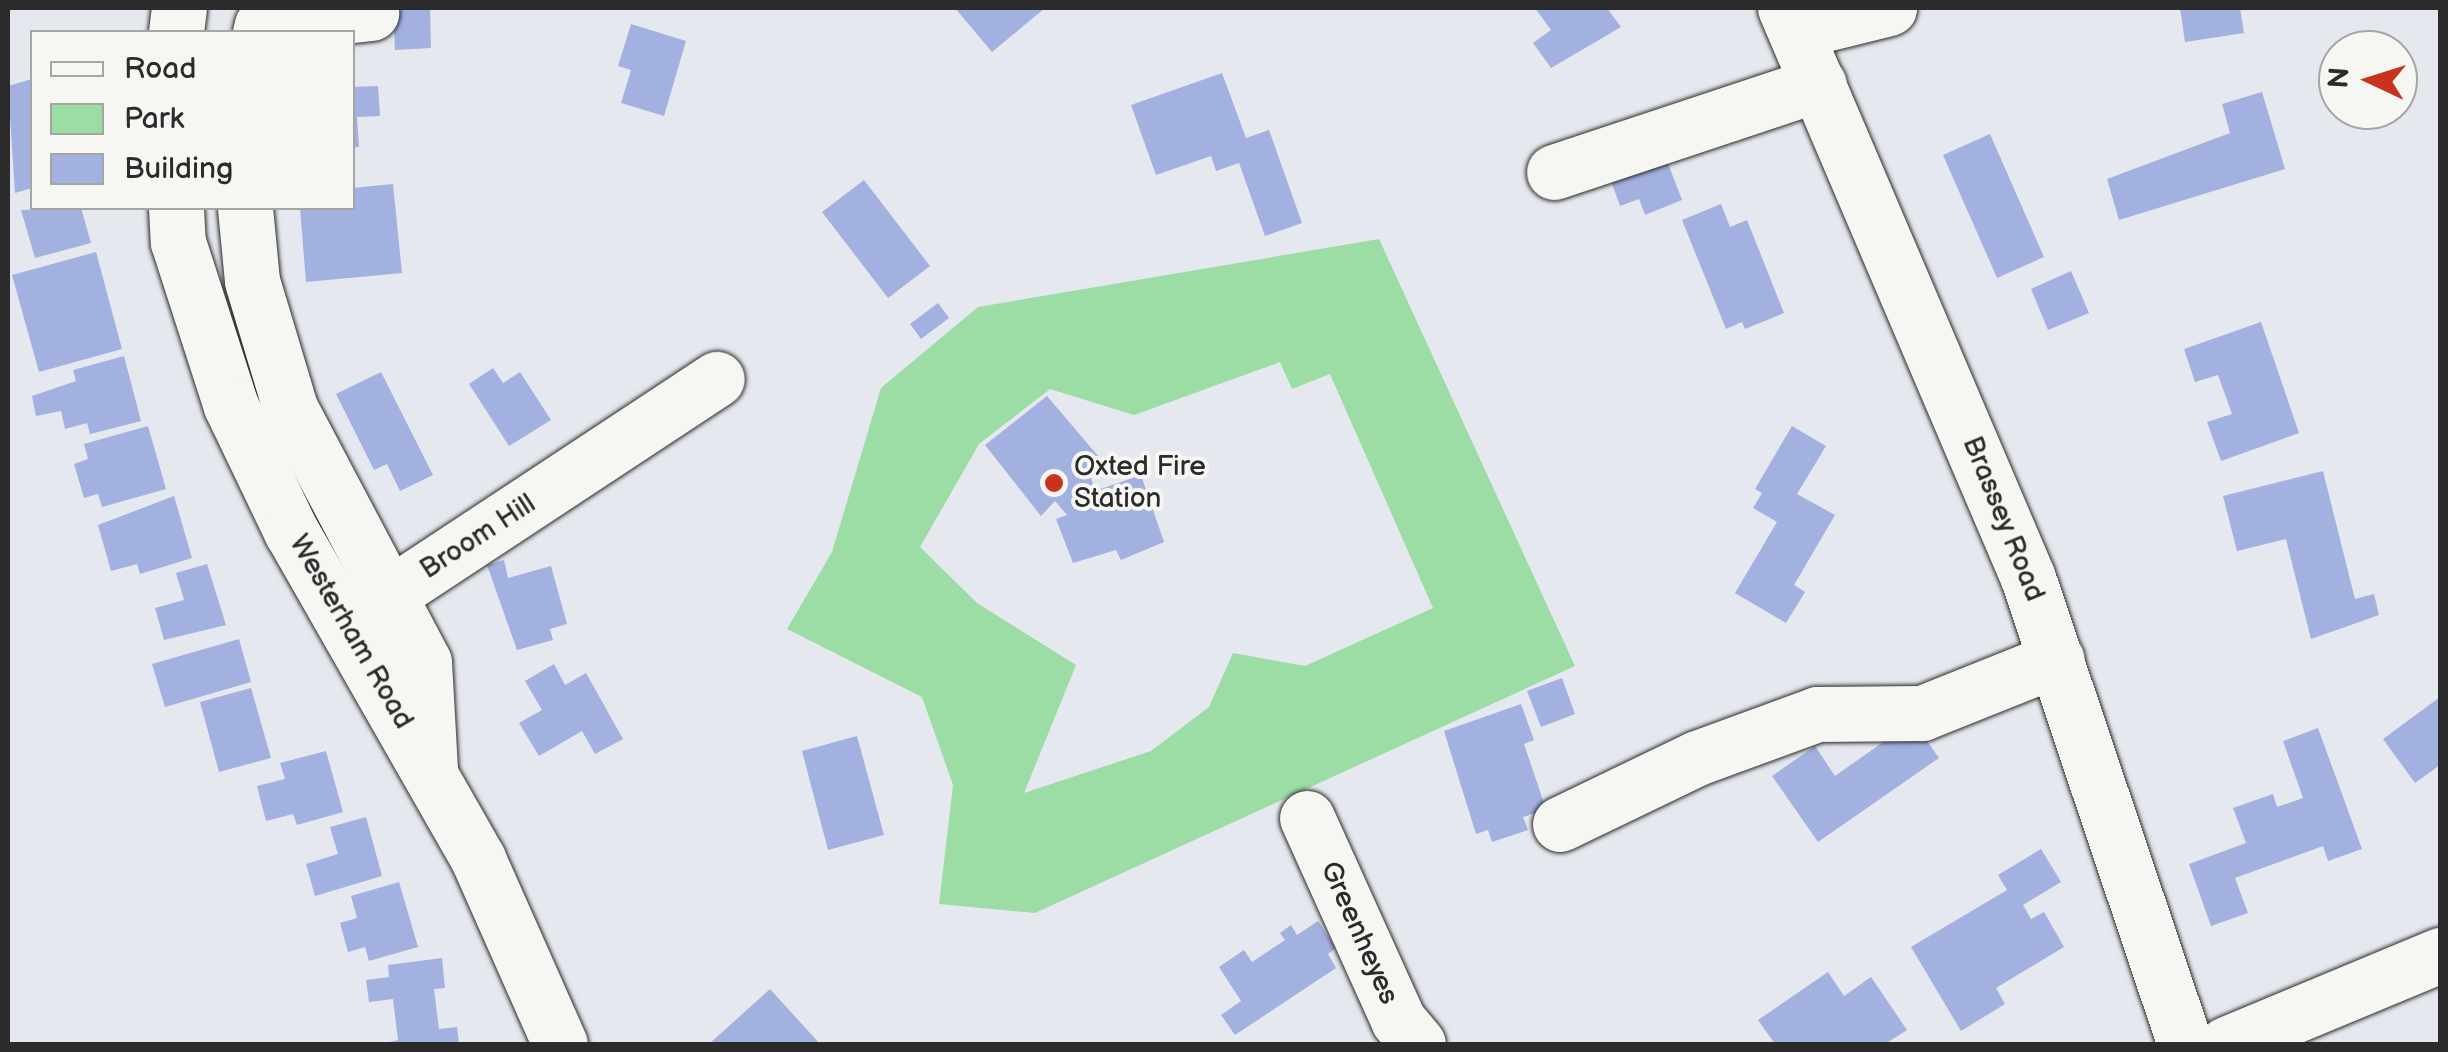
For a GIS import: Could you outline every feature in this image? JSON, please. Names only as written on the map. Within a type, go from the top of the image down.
[{"type":"street","points":[[1791,20],[1888,8]]},
{"type":"street","points":[[261,30],[262,25],[371,13]]},
{"type":"street","name":"Brassey Road","points":[[1791,20],[2057,659],[2186,1044]]},
{"type":"street","points":[[1554,172],[1819,84]]},
{"type":"street","name":"Westerham Road","points":[[176,210],[178,242],[231,406],[292,531],[430,768],[560,1044]]},
{"type":"street","points":[[245,210],[252,281],[290,408],[352,538],[392,593]]},
{"type":"street","name":"Broom Hill","points":[[430,768],[424,662],[392,593],[716,379]]},
{"type":"street","points":[[1560,824],[1696,758],[1817,714],[1869,708],[1922,712],[2057,659]]},
{"type":"street","name":"Greenheyes","points":[[1307,818],[1398,1020],[1418,1044]]},
{"type":"street","points":[[2226,1044],[2440,955]]},
{"type":"green space","points":[[1379,239],[1575,666],[1035,913],[939,904],[953,785],[922,697],[787,629],[832,552],[881,388],[978,307]],"holes":[[[1280,362],[1292,389],[1330,374],[1433,608],[1305,666],[1233,653],[1209,707],[1151,751],[1024,793],[1076,665],[977,603],[920,547],[979,444],[1050,389],[1134,415]]]},
{"type":"building","points":[[393,8],[430,8],[431,48],[395,50]]},
{"type":"building","points":[[955,8],[1045,8],[992,52]]},
{"type":"building","points":[[1535,8],[1607,8],[1621,27],[1551,68],[1533,43],[1551,30]]},
{"type":"building","points":[[2180,8],[2240,8],[2244,33],[2185,42]]},
{"type":"building","points":[[631,24],[686,41],[664,116],[621,103],[631,70],[618,66]]},
{"type":"building","points":[[1222,73],[1246,138],[1269,130],[1302,223],[1265,236],[1239,163],[1216,171],[1211,156],[1156,175],[1131,105]]},
{"type":"building","points":[[30,80],[30,189],[15,193],[8,86]]},
{"type":"building","points":[[378,86],[380,116],[357,117],[359,147],[355,147],[355,87]]},
{"type":"building","points":[[2262,92],[2285,169],[2119,220],[2107,179],[2230,133],[2222,104]]},
{"type":"building","points":[[1990,134],[2044,257],[1997,278],[1943,155]]},
{"type":"building","points":[[1664,153],[1682,200],[1645,215],[1639,199],[1620,206],[1611,181]]},
{"type":"building","points":[[864,180],[930,266],[888,298],[822,212]]},
{"type":"building","points":[[393,184],[402,273],[306,282],[300,210],[355,210],[355,188]]},
{"type":"building","points":[[1721,204],[1730,227],[1747,220],[1784,313],[1745,329],[1742,322],[1726,329],[1682,220]]},
{"type":"building","points":[[21,210],[82,210],[91,243],[35,258]]},
{"type":"building","points":[[96,252],[122,349],[39,372],[12,275]]},
{"type":"building","points":[[2071,271],[2089,313],[2048,330],[2031,289]]},
{"type":"building","points":[[938,303],[949,318],[921,339],[910,324]]},
{"type":"building","points":[[2261,322],[2299,433],[2221,461],[2207,422],[2232,414],[2218,375],[2195,382],[2184,349]]},
{"type":"building","points":[[124,356],[141,421],[90,434],[87,423],[65,429],[61,411],[36,416],[32,396],[76,381],[73,370]]},
{"type":"building","points":[[493,368],[503,383],[520,372],[551,420],[509,446],[469,384]]},
{"type":"building","points":[[381,372],[433,475],[400,491],[387,464],[374,470],[336,394]]},
{"type":"building","name":"Oxted Fire Station","points":[[1047,396],[1104,463],[1090,474],[1095,491],[1141,475],[1164,542],[1121,560],[1116,550],[1073,563],[1056,519],[1067,515],[1055,501],[1041,516],[985,445]]},
{"type":"building","points":[[148,426],[166,489],[102,507],[98,494],[84,498],[74,464],[88,459],[84,444]]},
{"type":"building","points":[[1792,426],[1826,446],[1797,494],[1835,515],[1794,585],[1805,592],[1786,623],[1735,593],[1777,522],[1753,508],[1762,493],[1755,489]]},
{"type":"building","points":[[2323,471],[2355,599],[2374,594],[2379,615],[2311,639],[2286,539],[2237,551],[2223,496]]},
{"type":"building","points":[[174,496],[192,558],[140,574],[137,564],[111,571],[98,525]]},
{"type":"building","points":[[504,560],[508,578],[551,566],[567,624],[550,629],[553,640],[517,650],[487,565]]},
{"type":"building","points":[[207,564],[226,625],[164,640],[155,608],[184,600],[176,573]]},
{"type":"building","points":[[239,639],[251,682],[165,707],[152,664]]},
{"type":"building","points":[[554,664],[565,685],[586,673],[623,739],[595,754],[582,731],[539,756],[519,723],[542,710],[525,681]]},
{"type":"building","points":[[1562,678],[1575,714],[1541,727],[1527,691]]},
{"type":"building","points":[[251,688],[271,758],[219,772],[200,702]]},
{"type":"building","points":[[2440,697],[2440,765],[2415,783],[2383,739]]},
{"type":"building","points":[[1521,704],[1534,740],[1524,744],[1546,809],[1523,817],[1528,830],[1492,842],[1488,830],[1476,834],[1444,731]]},
{"type":"building","points":[[1913,721],[1939,758],[1818,842],[1772,776],[1815,746],[1835,776]]},
{"type":"building","points":[[2318,728],[2362,849],[2328,861],[2323,846],[2235,878],[2248,913],[2211,926],[2189,864],[2246,843],[2233,808],[2273,794],[2277,807],[2303,798],[2283,741]]},
{"type":"building","points":[[857,736],[884,835],[828,850],[802,751]]},
{"type":"building","points":[[326,751],[343,812],[297,825],[293,814],[266,821],[257,786],[285,779],[280,763]]},
{"type":"building","points":[[366,817],[382,876],[315,896],[306,864],[338,854],[330,827]]},
{"type":"building","points":[[2041,849],[2061,882],[2023,905],[2031,919],[2044,912],[2064,947],[1996,988],[2005,1004],[1961,1031],[1911,947],[2007,890],[1998,875]]},
{"type":"building","points":[[399,882],[418,947],[369,961],[365,947],[348,952],[340,923],[357,918],[351,896]]},
{"type":"building","points":[[1318,921],[1336,948],[1328,954],[1336,968],[1235,1035],[1221,1015],[1241,1001],[1219,967],[1244,950],[1252,962],[1285,940],[1280,933],[1291,925],[1297,935]]},
{"type":"building","points":[[442,958],[445,988],[434,989],[439,1029],[457,1027],[459,1044],[381,1044],[398,1040],[393,999],[369,1002],[366,980],[389,977],[388,965]]},
{"type":"building","points":[[1828,972],[1844,996],[1871,977],[1907,1030],[1885,1044],[1775,1044],[1758,1020]]},
{"type":"building","points":[[770,989],[820,1044],[709,1044]]},
{"type":"place","name":"Oxted Fire Station","points":[[1054,483]]}]
